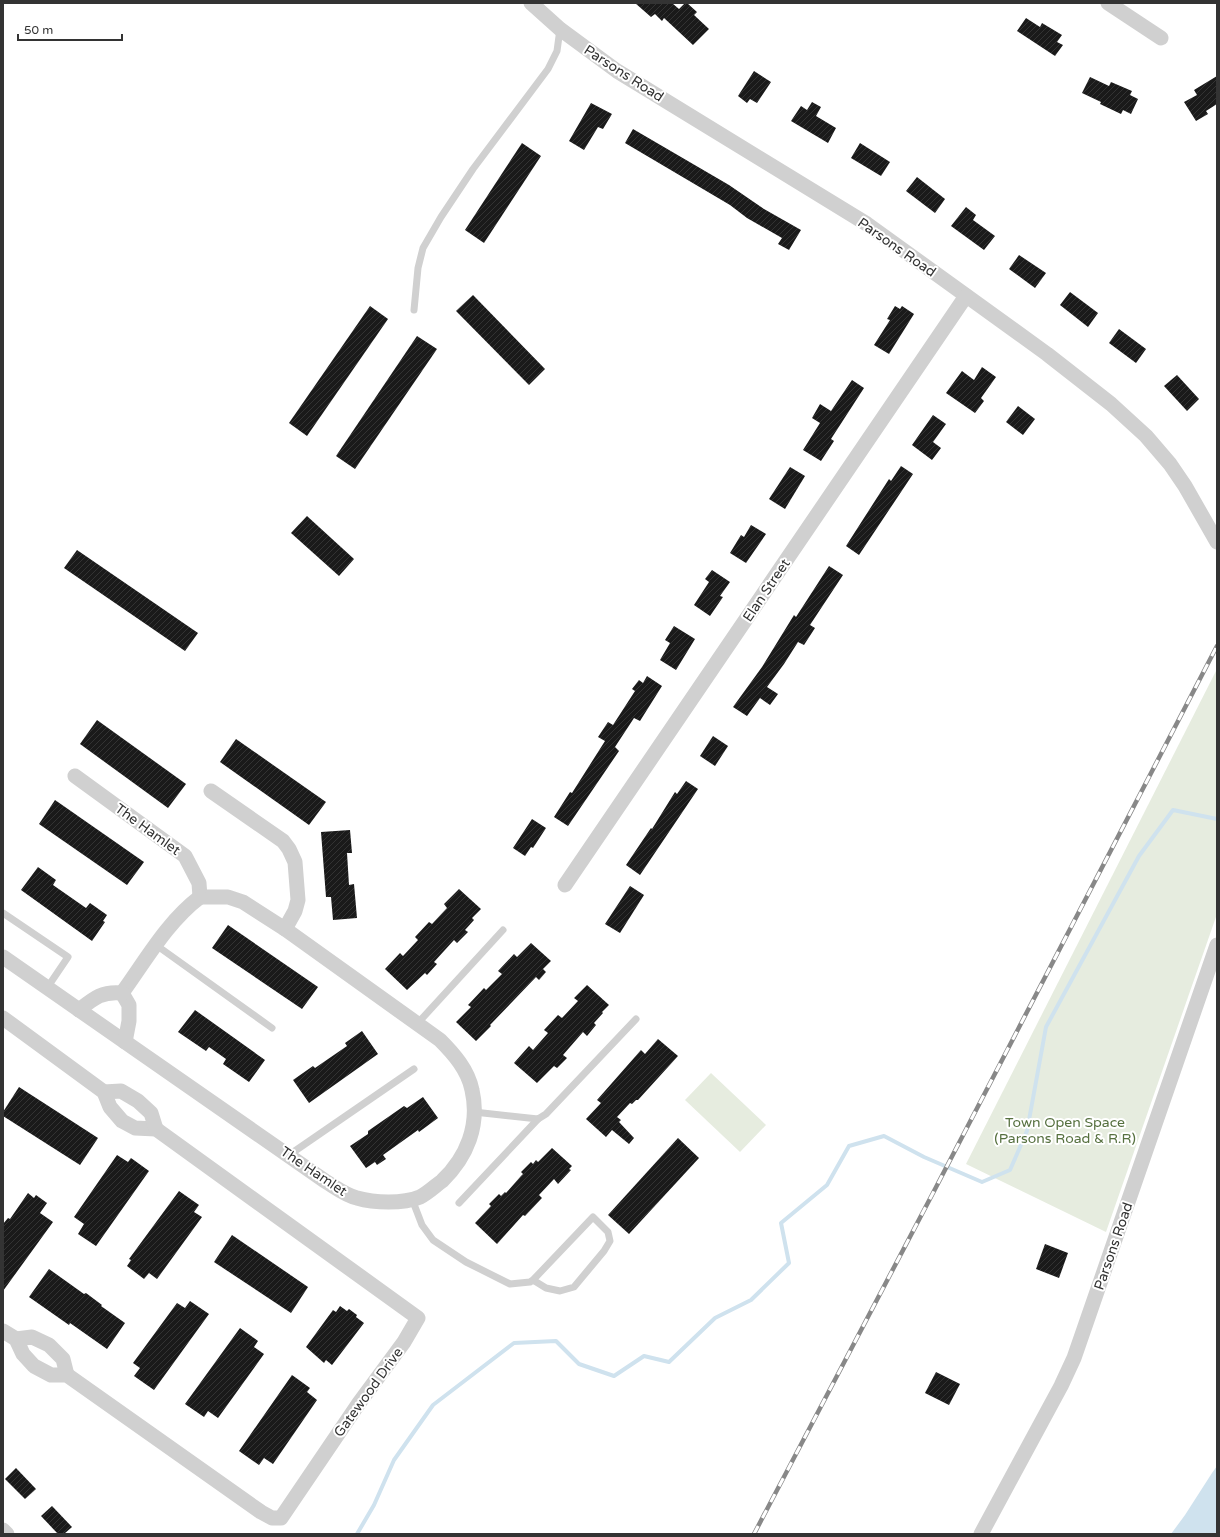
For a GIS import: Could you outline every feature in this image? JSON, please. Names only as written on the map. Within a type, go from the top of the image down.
[{"type":"street","name":"Parsons Road","points":[[531,3],[560,29],[617,71],[867,224],[1081,380],[1136,426],[1159,451],[1177,475],[1217,542]]},
{"type":"street","points":[[1108,3],[1161,38]]},
{"type":"street","name":"Elan Street","points":[[565,885],[966,296]]},
{"type":"street","name":"The Hamlet","points":[[3,957],[343,1193],[355,1198],[368,1201],[386,1202],[412,1199],[420,1196],[436,1186],[452,1171],[468,1146],[473,1130],[474,1112],[472,1090],[461,1064],[440,1040],[285,929],[242,902],[228,897],[200,897],[199,883],[185,856],[75,776]]},
{"type":"street","points":[[211,791],[283,841],[289,850],[295,862],[298,900],[295,911],[285,929]]},
{"type":"street","points":[[122,993],[169,927],[187,907],[200,897]]},
{"type":"street","name":"Parsons Road","points":[[980,1534],[1057,1393],[1074,1358],[1217,945]]},
{"type":"street","points":[[79,1010],[92,999],[110,992],[122,993]]},
{"type":"street","points":[[122,993],[129,1005],[129,1021],[125,1042]]},
{"type":"street","points":[[3,1018],[104,1092],[110,1108],[122,1121],[135,1128],[156,1129],[151,1112],[138,1101],[121,1091],[104,1092]]},
{"type":"street","name":"Gatewood Drive","points":[[3,1330],[16,1339],[23,1354],[34,1366],[51,1374],[67,1375],[261,1512],[272,1518],[281,1518],[359,1403],[404,1342],[418,1318],[156,1129]]},
{"type":"street","points":[[16,1339],[32,1337],[49,1345],[63,1359],[67,1375]]},
{"type":"street","points":[[3,1530],[6,1534]]},
{"type":"lane","points":[[414,310],[418,268],[423,248],[473,169],[548,69],[557,51],[560,29]]},
{"type":"lane","points":[[3,913],[68,957],[47,988]]},
{"type":"lane","points":[[417,1025],[503,930]]},
{"type":"lane","points":[[156,945],[272,1028]]},
{"type":"lane","points":[[459,1203],[538,1119],[546,1114],[636,1019]]},
{"type":"lane","points":[[289,1155],[414,1069]]},
{"type":"lane","points":[[474,1112],[538,1119]]},
{"type":"lane","points":[[412,1199],[422,1225],[433,1240],[459,1258],[510,1284],[530,1282],[533,1280],[593,1217],[608,1232],[610,1241],[604,1252],[574,1287],[560,1291],[546,1288],[533,1280]]},
{"type":"green space","name":"Town Open Space (Parsons Road & R.R)","points":[[1217,669],[1217,914],[1106,1232],[966,1164]]},
{"type":"green space","points":[[711,1073],[766,1125],[740,1152],[685,1100]]},
{"type":"water","points":[[1217,1466],[1217,1534],[1171,1534],[1185,1515]]},
{"type":"building","points":[[635,3],[672,3],[679,9],[687,3],[697,12],[694,15],[709,29],[693,45],[664,18],[662,21],[655,14],[651,17]]},
{"type":"building","points":[[1026,18],[1040,27],[1042,23],[1062,35],[1057,42],[1063,45],[1055,56],[1017,31]]},
{"type":"building","points":[[754,71],[771,82],[757,103],[750,99],[747,103],[738,96]]},
{"type":"building","points":[[1217,76],[1217,104],[1206,111],[1208,114],[1196,121],[1184,102],[1197,95],[1194,90]]},
{"type":"building","points":[[1090,77],[1109,86],[1111,82],[1132,91],[1130,95],[1138,99],[1131,114],[1123,110],[1121,114],[1082,93]]},
{"type":"building","points":[[812,102],[821,107],[816,116],[836,128],[828,143],[791,121],[801,106],[807,110]]},
{"type":"building","points":[[591,103],[612,114],[603,129],[598,127],[584,150],[569,141]]},
{"type":"building","points":[[633,129],[729,185],[764,209],[801,230],[789,250],[778,244],[782,238],[747,218],[730,205],[625,143]]},
{"type":"building","points":[[522,143],[541,156],[484,243],[465,230]]},
{"type":"building","points":[[860,143],[890,162],[881,176],[851,158]]},
{"type":"building","points":[[917,177],[945,199],[935,213],[906,191]]},
{"type":"building","points":[[966,207],[976,215],[973,220],[995,236],[984,250],[951,226]]},
{"type":"building","points":[[1019,255],[1046,273],[1035,288],[1009,269]]},
{"type":"building","points":[[1070,292],[1098,313],[1088,327],[1060,305]]},
{"type":"building","points":[[473,295],[545,369],[529,385],[456,311]]},
{"type":"building","points":[[370,306],[388,319],[307,436],[289,423]]},
{"type":"building","points":[[895,306],[900,309],[902,306],[914,314],[889,354],[874,345],[890,320],[887,319]]},
{"type":"building","points":[[1119,329],[1146,349],[1136,363],[1109,343]]},
{"type":"building","points":[[417,336],[437,349],[355,469],[336,456]]},
{"type":"building","points":[[982,367],[996,377],[981,398],[984,401],[975,413],[946,393],[962,371],[974,380]]},
{"type":"building","points":[[1177,375],[1199,399],[1187,411],[1164,386]]},
{"type":"building","points":[[852,380],[864,388],[831,439],[834,441],[821,461],[803,450],[820,423],[812,418],[820,404],[831,411]]},
{"type":"building","points":[[1018,406],[1035,419],[1023,435],[1006,422]]},
{"type":"building","points":[[933,415],[946,424],[933,442],[941,448],[932,460],[912,445]]},
{"type":"building","points":[[901,466],[913,474],[859,555],[846,546],[889,479],[891,481]]},
{"type":"building","points":[[790,467],[805,476],[785,509],[769,499]]},
{"type":"building","points":[[307,516],[354,559],[339,576],[291,533]]},
{"type":"building","points":[[751,525],[766,534],[746,563],[730,553],[741,535],[744,537]]},
{"type":"building","points":[[77,550],[198,633],[185,651],[64,568]]},
{"type":"building","points":[[829,566],[843,575],[810,625],[815,628],[804,645],[798,642],[767,687],[778,694],[770,705],[760,698],[747,716],[733,707],[762,667],[794,615],[796,617]]},
{"type":"building","points":[[712,570],[730,582],[720,596],[723,597],[710,616],[694,605],[709,582],[705,579]]},
{"type":"building","points":[[674,626],[695,639],[676,670],[660,660],[670,643],[665,640]]},
{"type":"building","points":[[647,676],[662,686],[640,721],[634,718],[615,747],[619,751],[568,826],[554,817],[570,792],[572,793],[605,741],[598,737],[608,722],[613,725],[635,691],[632,689],[639,680],[643,683]]},
{"type":"building","points":[[97,720],[186,784],[168,808],[80,744]]},
{"type":"building","points":[[713,736],[728,746],[715,766],[700,756]]},
{"type":"building","points":[[236,739],[326,802],[309,825],[220,762]]},
{"type":"building","points":[[686,781],[698,789],[640,875],[626,865],[651,828],[652,829],[675,792],[677,794]]},
{"type":"building","points":[[55,800],[144,862],[127,885],[39,824]]},
{"type":"building","points":[[532,819],[546,828],[533,848],[531,847],[525,856],[513,848]]},
{"type":"building","points":[[350,830],[352,853],[347,853],[349,885],[354,884],[357,918],[333,920],[331,897],[326,897],[321,832]]},
{"type":"building","points":[[38,867],[56,880],[53,885],[86,908],[90,903],[107,915],[103,921],[105,922],[92,941],[21,890]]},
{"type":"building","points":[[630,886],[644,895],[620,933],[605,924]]},
{"type":"building","points":[[459,889],[481,909],[472,918],[474,920],[465,930],[468,932],[457,943],[454,940],[434,962],[437,964],[427,975],[425,973],[407,990],[385,969],[400,953],[403,956],[418,940],[415,937],[429,922],[432,924],[447,908],[444,904]]},
{"type":"building","points":[[228,925],[318,987],[302,1009],[212,948]]},
{"type":"building","points":[[531,943],[551,961],[543,969],[546,972],[539,980],[536,977],[476,1041],[456,1022],[471,1007],[468,1005],[484,988],[486,990],[502,974],[498,971],[514,954],[517,957]]},
{"type":"building","points":[[587,985],[609,1005],[594,1023],[596,1025],[587,1036],[583,1032],[563,1055],[567,1058],[557,1068],[554,1066],[537,1083],[514,1063],[529,1046],[533,1050],[548,1033],[544,1030],[558,1015],[562,1018],[578,1001],[574,998]]},
{"type":"building","points":[[195,1010],[265,1060],[249,1082],[223,1064],[226,1059],[209,1047],[206,1051],[178,1032]]},
{"type":"building","points":[[362,1031],[378,1054],[309,1103],[293,1080],[313,1066],[315,1068],[347,1046],[345,1043]]},
{"type":"building","points":[[658,1039],[678,1056],[638,1100],[632,1104],[630,1103],[617,1117],[621,1120],[619,1122],[634,1138],[629,1144],[612,1130],[606,1137],[586,1119],[601,1103],[597,1100],[641,1050],[645,1054]]},
{"type":"building","points":[[19,1087],[98,1138],[80,1165],[3,1116],[3,1112]]},
{"type":"building","points":[[423,1097],[438,1118],[419,1132],[418,1130],[383,1155],[386,1159],[377,1165],[375,1162],[366,1168],[350,1146],[368,1134],[368,1131],[404,1106],[407,1108]]},
{"type":"building","points":[[678,1138],[699,1158],[629,1234],[608,1215]]},
{"type":"building","points":[[552,1148],[572,1166],[569,1169],[571,1170],[558,1184],[554,1179],[539,1195],[542,1198],[525,1216],[523,1215],[497,1244],[475,1223],[491,1206],[489,1204],[499,1194],[501,1196],[505,1192],[506,1193],[523,1174],[521,1172],[531,1162],[533,1164],[536,1160],[538,1162]]},
{"type":"building","points":[[117,1155],[128,1162],[131,1158],[149,1171],[96,1246],[78,1234],[84,1224],[74,1217]]},
{"type":"building","points":[[179,1191],[199,1205],[194,1212],[202,1217],[157,1279],[149,1273],[144,1279],[127,1266],[131,1260],[129,1259]]},
{"type":"building","points":[[28,1193],[34,1198],[36,1195],[47,1203],[40,1213],[53,1222],[3,1291],[3,1224],[8,1218],[10,1219]]},
{"type":"building","points":[[232,1235],[308,1287],[291,1313],[214,1262]]},
{"type":"building","points":[[1045,1244],[1068,1253],[1059,1278],[1036,1269]]},
{"type":"building","points":[[49,1269],[84,1294],[86,1293],[125,1323],[107,1349],[29,1297]]},
{"type":"building","points":[[190,1301],[209,1314],[154,1390],[134,1376],[140,1368],[133,1363],[177,1303],[185,1308]]},
{"type":"building","points":[[340,1306],[347,1311],[349,1309],[364,1323],[332,1365],[326,1360],[324,1363],[306,1347],[333,1310],[336,1312]]},
{"type":"building","points":[[240,1328],[258,1341],[254,1347],[264,1354],[218,1418],[208,1411],[204,1417],[185,1404]]},
{"type":"building","points":[[936,1372],[960,1384],[949,1405],[925,1393]]},
{"type":"building","points":[[292,1375],[310,1388],[307,1392],[317,1400],[273,1464],[264,1458],[259,1465],[239,1451]]},
{"type":"building","points":[[16,1468],[36,1489],[25,1499],[5,1479]]},
{"type":"building","points":[[52,1506],[72,1527],[64,1534],[58,1534],[41,1516]]},
{"type":"waterway","points":[[357,1534],[374,1505],[394,1460],[433,1405],[514,1343],[556,1341],[579,1364],[614,1376],[644,1356],[669,1362],[715,1318],[751,1300],[789,1263],[781,1223],[827,1185],[849,1146],[884,1136],[924,1157],[982,1182],[1010,1170],[1027,1131],[1046,1027],[1139,856],[1173,810],[1217,819]]},
{"type":"railway","points":[[754,1534],[1217,646]]}]
